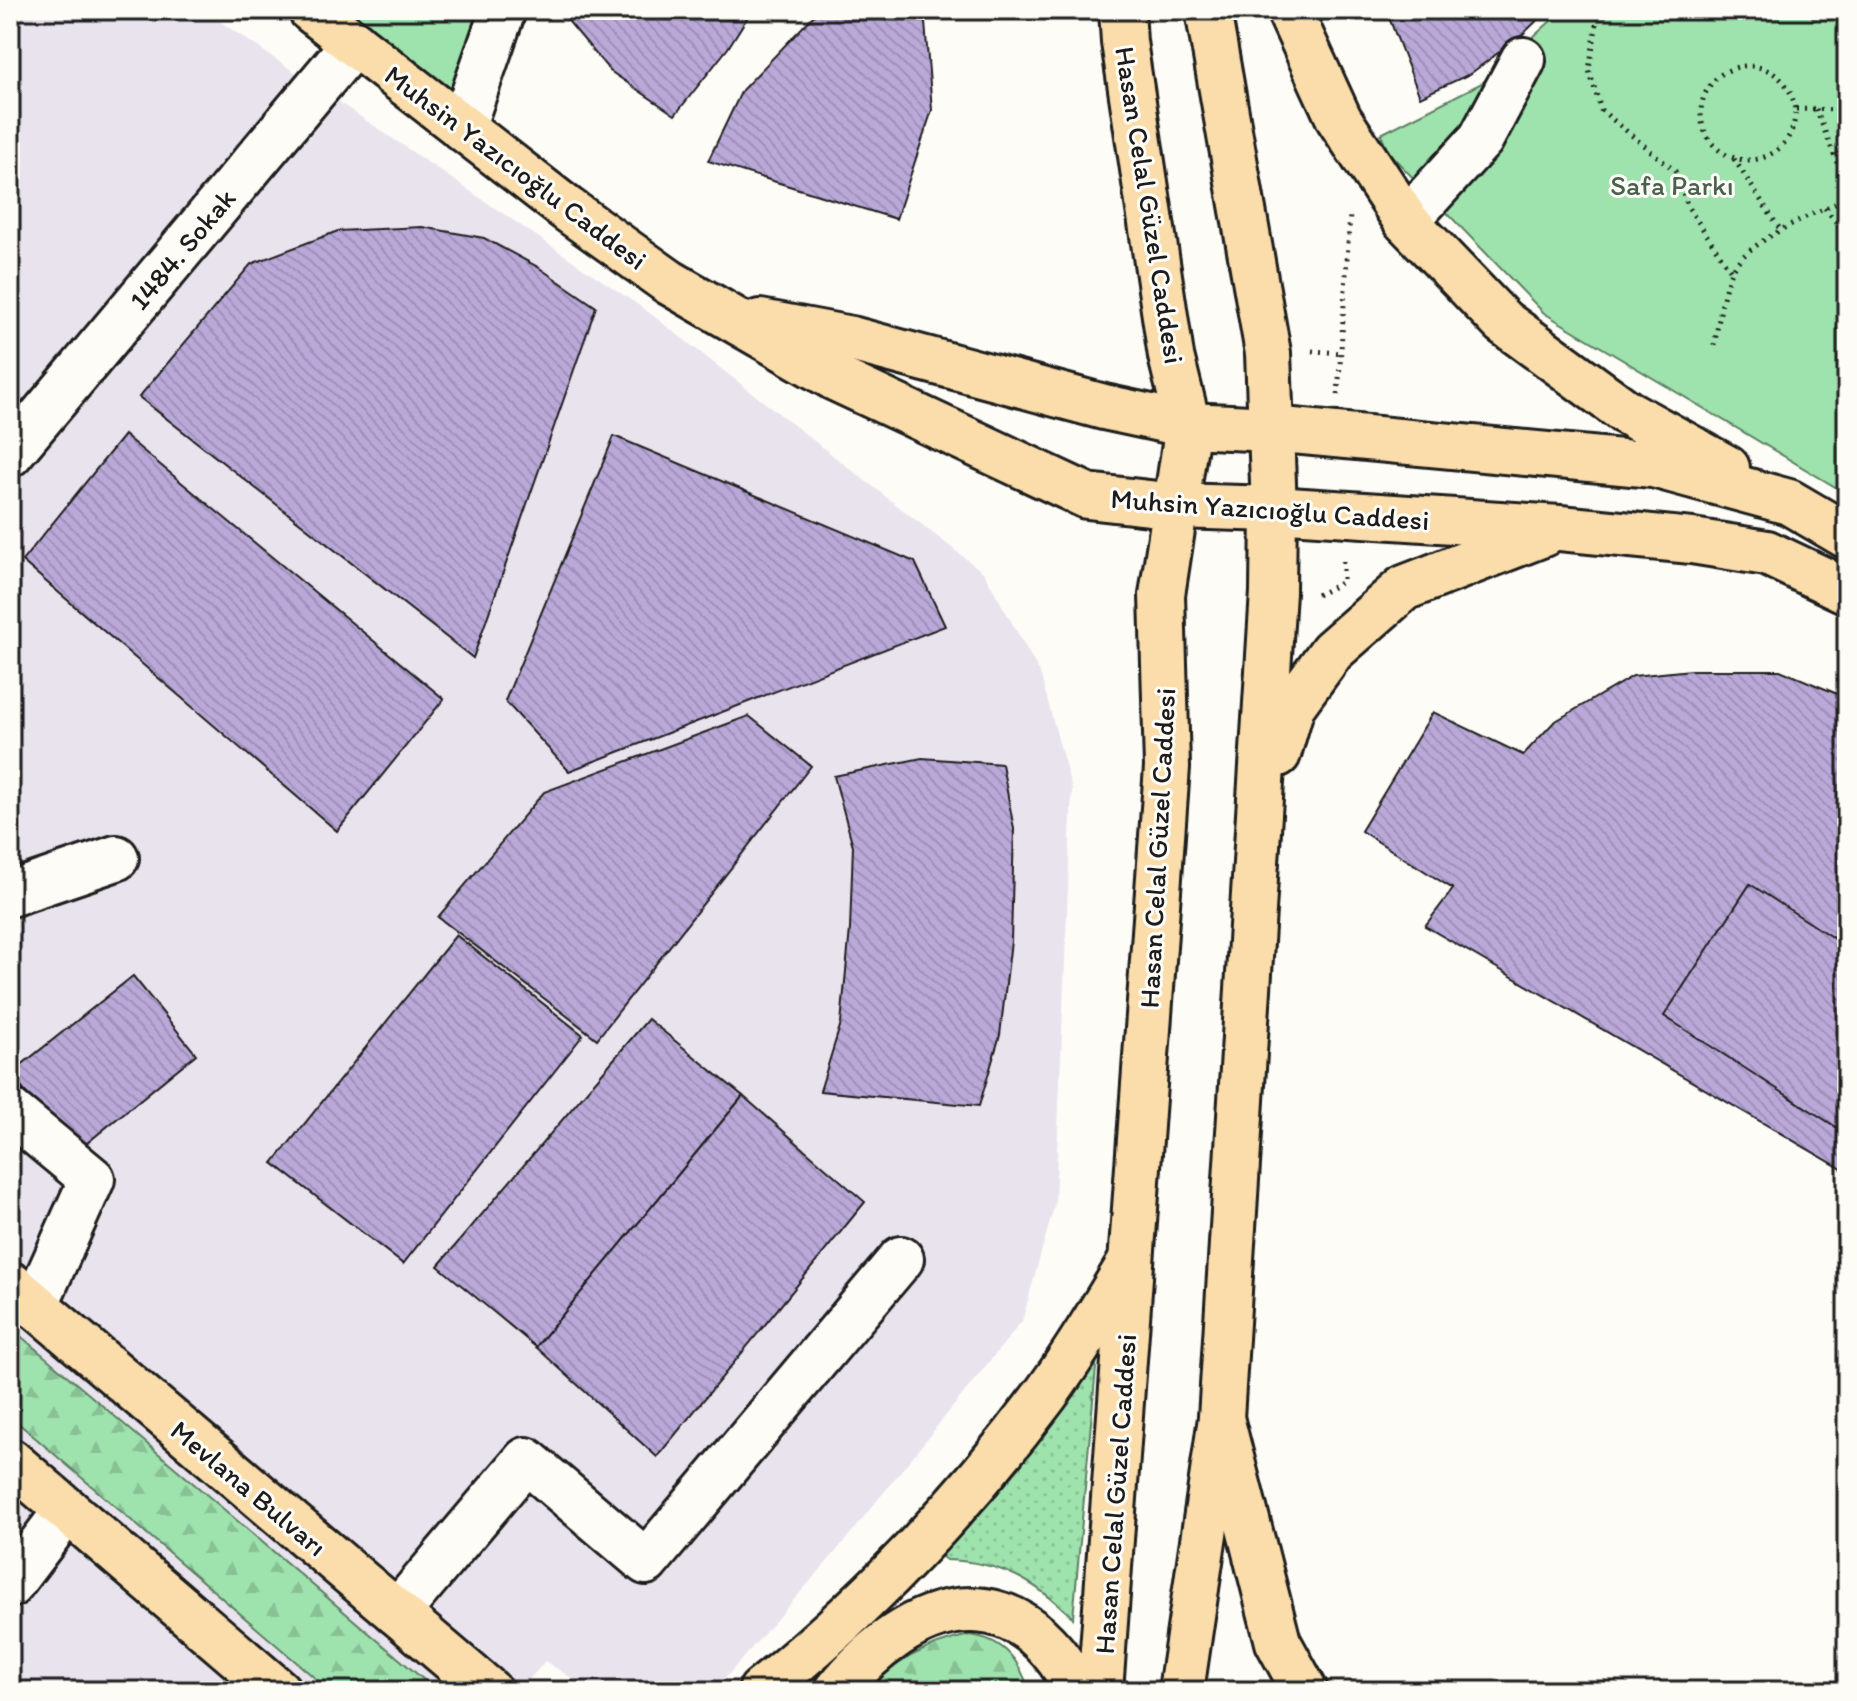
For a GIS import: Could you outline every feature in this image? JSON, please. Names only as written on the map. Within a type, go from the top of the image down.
[{"type":"main road","name":"Muhsin Yazıcıoğlu Caddesi","points":[[311,10],[617,246],[669,282],[835,378],[1087,496],[1176,506],[1274,509],[1560,528],[1692,541],[1767,553],[1847,591]]},
{"type":"main road","name":"Hasan Celal Güzel Caddesi","points":[[1100,1691],[1167,767],[1162,595],[1188,425],[1171,356],[1124,42],[1122,10]]},
{"type":"main road","points":[[1181,1691],[1221,1418],[1273,592],[1274,509],[1268,353],[1208,10]]},
{"type":"main road","points":[[1289,10],[1339,119],[1406,221],[1503,322],[1626,412],[1789,502]]},
{"type":"main road","name":"Muhsin Yazıcıoğlu Caddesi","points":[[726,315],[851,339],[1104,407],[1188,425],[1272,429],[1653,465],[1789,502],[1847,536]]},
{"type":"main road","points":[[1258,825],[1292,706],[1332,651],[1404,588],[1560,528]]},
{"type":"main road","points":[[761,1691],[870,1596],[997,1457],[1047,1392],[1131,1261]]},
{"type":"main road","name":"Mevlana Bulvarı","points":[[22,1295],[489,1691]]},
{"type":"main road","points":[[1221,1418],[1278,1642],[1305,1691]]},
{"type":"main road","points":[[10,1461],[278,1691]]},
{"type":"main road","points":[[837,1691],[855,1668],[884,1642],[913,1623],[964,1610],[986,1611],[1027,1628],[1054,1652],[1078,1691]]},
{"type":"street","points":[[462,128],[503,10]]},
{"type":"street","name":"1484. Sokak","points":[[10,454],[354,43]]},
{"type":"street","points":[[1406,221],[1481,139],[1523,60]]},
{"type":"street","points":[[10,894],[116,858]]},
{"type":"street","points":[[10,1111],[92,1179],[22,1295]]},
{"type":"street","points":[[397,1613],[526,1460],[646,1562],[901,1259]]},
{"type":"street","points":[[10,1585],[67,1510]]},
{"type":"path","points":[[1603,10],[1598,16],[1589,70],[1601,110],[1675,171],[1688,207],[1731,271]]},
{"type":"path","points":[[1744,66],[1762,68],[1779,76],[1790,91],[1796,109],[1793,128],[1784,144],[1770,156],[1752,161],[1734,159],[1717,150],[1706,135],[1700,118],[1702,99],[1711,82],[1726,71],[1744,66]]},
{"type":"path","points":[[1796,109],[1847,110]]},
{"type":"path","points":[[1816,109],[1847,188]]},
{"type":"path","points":[[1734,159],[1781,231]]},
{"type":"path","points":[[1714,345],[1731,271],[1747,252],[1811,213],[1847,199]]},
{"type":"path","points":[[1825,208],[1847,236]]},
{"type":"path","points":[[1338,397],[1350,210]]},
{"type":"path","points":[[1312,351],[1341,353]]},
{"type":"path","points":[[1317,595],[1343,582],[1343,553]]},
{"type":"shaded area","points":[[10,10],[203,10],[647,311],[984,573],[1040,673],[1072,790],[1055,1203],[1022,1321],[834,1554],[719,1685],[697,1691],[592,1691],[545,1661],[519,1691],[10,1691]]},
{"type":"green space","points":[[316,10],[477,10],[462,128]]},
{"type":"green space","name":"Safa Parkı","points":[[1563,10],[1847,10],[1847,494],[1544,313],[1388,152],[1381,134],[1482,83]]},
{"type":"green space","points":[[10,1327],[437,1691],[330,1691],[10,1416]]},
{"type":"green space","points":[[1097,1357],[1073,1618],[1044,1593],[1016,1576],[1000,1569],[946,1560],[941,1556],[1018,1469]]},
{"type":"green space","points":[[970,1635],[1001,1646],[1021,1670],[1029,1691],[868,1691],[890,1670],[914,1654]]},
{"type":"building","points":[[559,10],[752,10],[728,48],[675,115],[610,71]]},
{"type":"building","points":[[819,10],[924,10],[932,110],[896,219],[708,161],[742,90]]},
{"type":"building","points":[[1386,10],[1548,10],[1522,35],[1470,74],[1420,97]]},
{"type":"building","points":[[422,227],[484,238],[538,267],[596,307],[473,658],[139,397],[251,264],[338,231]]},
{"type":"building","points":[[124,435],[444,699],[337,831],[22,561]]},
{"type":"building","points":[[614,436],[915,562],[945,626],[569,771],[505,701]]},
{"type":"building","points":[[1691,670],[1780,670],[1847,698],[1847,1172],[1425,926],[1453,889],[1361,831],[1433,712],[1523,755],[1554,722],[1633,676]]},
{"type":"building","points":[[749,716],[811,766],[597,1039],[438,917],[544,792]]},
{"type":"building","points":[[922,758],[1002,764],[1014,829],[1011,941],[1000,1035],[979,1106],[820,1091],[841,1023],[850,929],[853,846],[834,776]]},
{"type":"building","points":[[1750,884],[1847,947],[1847,1134],[1664,1016]]},
{"type":"building","points":[[456,935],[583,1035],[403,1264],[273,1163]]},
{"type":"building","points":[[133,976],[196,1054],[76,1152],[10,1074]]},
{"type":"building","points":[[648,1019],[743,1096],[536,1347],[438,1266]]},
{"type":"building","points":[[743,1096],[865,1202],[657,1457],[536,1347]]}]
